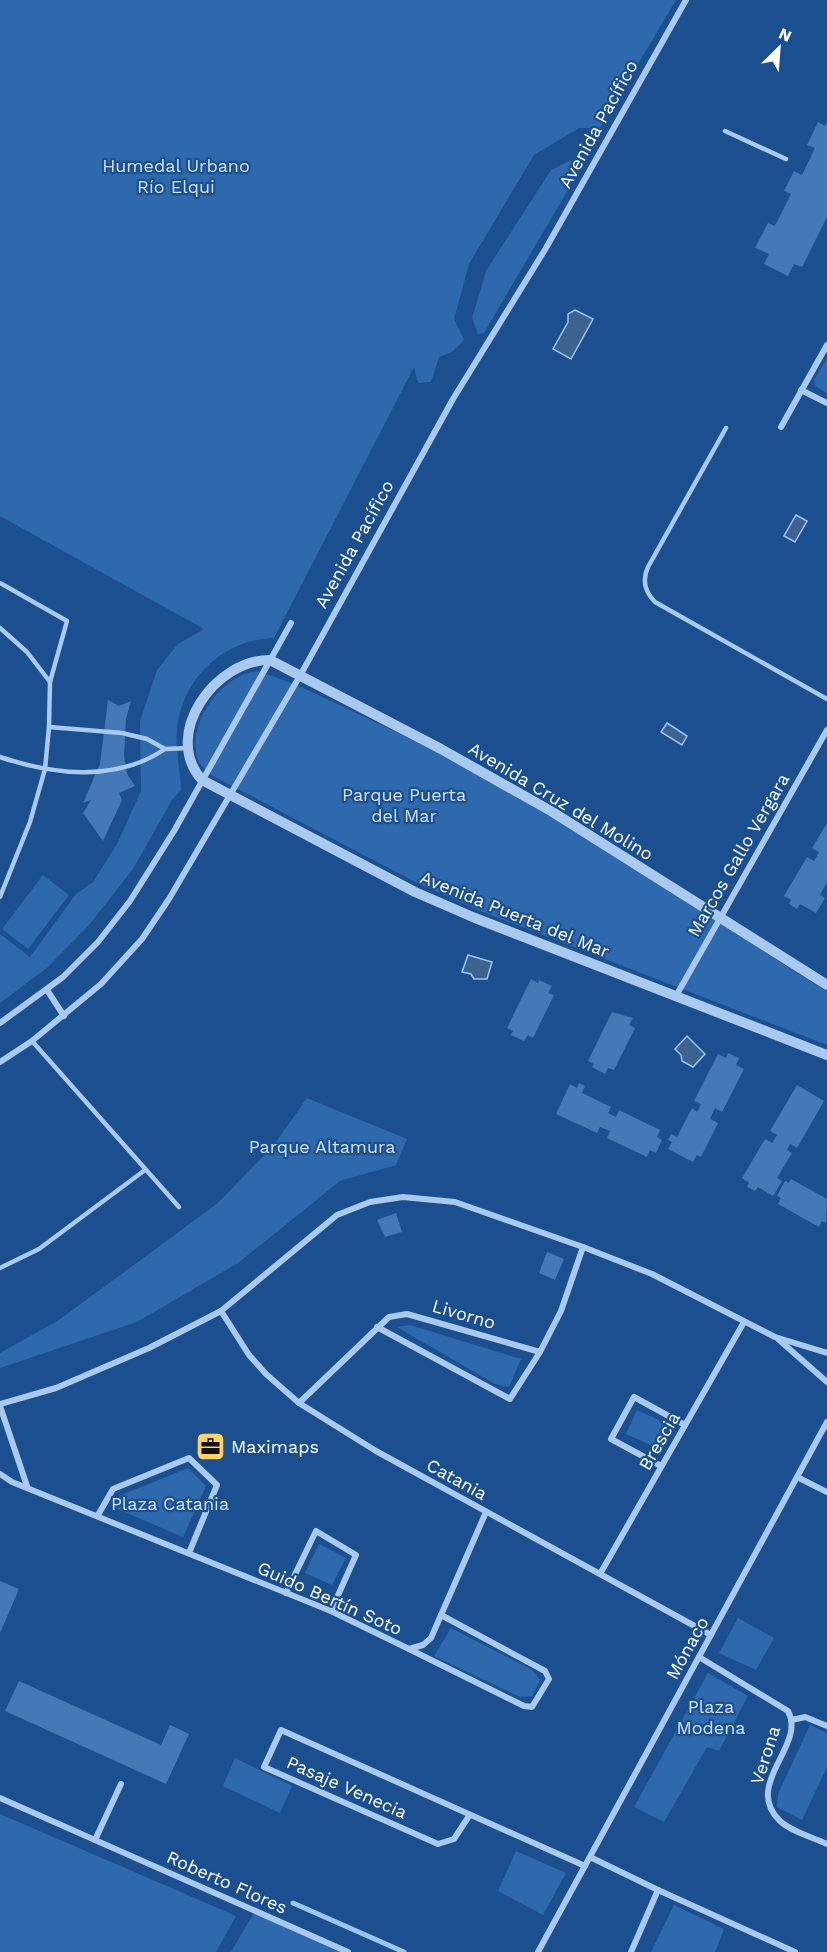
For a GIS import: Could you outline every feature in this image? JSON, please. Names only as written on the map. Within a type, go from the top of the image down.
[{"type":"street","name":"Avenida Pacífico","points":[[0,1062],[32,1041],[101,984],[142,939],[181,881],[301,674],[453,399],[546,248],[686,0]]},
{"type":"street","points":[[781,427],[827,345]]},
{"type":"street","points":[[801,390],[827,403]]},
{"type":"street","points":[[0,1023],[46,990],[80,960],[130,901],[174,831],[291,623]]},
{"type":"street","points":[[202,780],[193,768],[189,748],[196,710],[213,685],[241,665],[259,660],[270,660]]},
{"type":"street","name":"Avenida Cruz del Molino","points":[[270,660],[301,674],[514,789],[827,985]]},
{"type":"street","name":"Marcos Gallo Vergara","points":[[676,996],[827,730]]},
{"type":"street","name":"Avenida Puerta del Mar","points":[[202,780],[415,892],[475,918],[827,1055]]},
{"type":"street","points":[[46,990],[64,1016]]},
{"type":"street","points":[[27,1486],[0,1405],[56,1388],[149,1348],[220,1311],[338,1215],[386,1198],[421,1196],[455,1202],[652,1274],[775,1337],[827,1353]]},
{"type":"street","points":[[377,1327],[510,1399],[540,1352],[566,1300],[583,1247]]},
{"type":"street","name":"Catania","points":[[220,1311],[249,1354],[282,1389],[299,1403],[376,1451],[711,1635]]},
{"type":"street","name":"Livorno","points":[[299,1403],[389,1317],[407,1314],[540,1352]]},
{"type":"street","name":"Brescia","points":[[600,1574],[744,1322]]},
{"type":"street","points":[[775,1337],[827,1382]]},
{"type":"street","points":[[662,1466],[611,1438],[634,1397],[685,1425]]},
{"type":"street","name":"Mónaco","points":[[538,1952],[827,1422]]},
{"type":"street","points":[[98,1515],[113,1489],[189,1458],[217,1485],[189,1553]]},
{"type":"street","name":"Guido Bertín Soto","points":[[0,1474],[12,1482],[27,1486],[331,1611],[409,1649],[423,1645],[431,1638],[486,1512]]},
{"type":"street","points":[[797,1477],[827,1492]]},
{"type":"street","points":[[286,1593],[316,1531],[356,1555],[331,1611]]},
{"type":"street","points":[[409,1649],[524,1706],[532,1707],[549,1679],[545,1671],[441,1616]]},
{"type":"street","name":"Verona","points":[[699,1657],[785,1708],[792,1720],[790,1732],[767,1787],[770,1805],[787,1826],[827,1844]]},
{"type":"street","points":[[792,1720],[805,1717],[827,1726]]},
{"type":"street","name":"Pasaje Venecia","points":[[469,1816],[454,1839],[438,1844],[264,1767],[281,1730],[585,1866]]},
{"type":"street","points":[[95,1840],[121,1784]]},
{"type":"street","name":"Roberto Flores","points":[[0,1798],[348,1952]]},
{"type":"street","points":[[590,1857],[795,1952]]},
{"type":"street","points":[[631,1952],[658,1890]]},
{"type":"lane","points":[[725,131],[786,159]]},
{"type":"lane","points":[[726,429],[648,567],[645,578],[646,591],[654,602],[827,699]]},
{"type":"lane","points":[[0,583],[67,621],[50,682],[50,727],[45,769],[30,822],[0,897]]},
{"type":"lane","points":[[0,628],[27,652],[50,682]]},
{"type":"lane","points":[[50,727],[137,736],[165,749],[189,748]]},
{"type":"lane","points":[[0,758],[45,769],[89,772],[122,770],[146,761],[165,749]]},
{"type":"lane","points":[[32,1041],[179,1207]]},
{"type":"lane","points":[[0,1268],[39,1249],[145,1170]]},
{"type":"green space","name":"Humedal Urbano Río Elqui","points":[[0,0],[676,0],[600,128],[579,128],[534,155],[469,264],[454,319],[464,340],[452,352],[439,357],[431,382],[418,383],[414,367],[274,638],[257,640],[225,652],[211,662],[190,689],[182,705],[177,731],[181,790],[172,800],[133,869],[89,925],[48,967],[0,1003],[0,934],[30,957],[76,894],[93,882],[117,844],[141,791],[140,721],[157,670],[178,644],[204,629],[0,516]]},
{"type":"green space","points":[[576,158],[582,166],[484,333],[478,334],[472,318],[486,271],[551,170]]},
{"type":"green space","points":[[827,358],[827,393],[815,386],[814,380]]},
{"type":"green space","name":"Parque Puerta del Mar","points":[[258,671],[332,701],[492,782],[606,850],[827,992],[827,1045],[478,910],[419,884],[211,775],[204,769],[197,757],[195,743],[197,729],[203,715],[211,702],[232,680]]},
{"type":"green space","points":[[43,875],[69,895],[28,949],[2,929]]},
{"type":"green space","name":"Parque Altamura","points":[[307,1098],[407,1139],[396,1165],[340,1181],[238,1263],[137,1322],[0,1368],[0,1353],[59,1320],[218,1203],[273,1146]]},
{"type":"green space","points":[[410,1325],[521,1359],[509,1387],[495,1384],[397,1327]]},
{"type":"green space","points":[[637,1410],[670,1425],[660,1449],[626,1434]]},
{"type":"green space","name":"Plaza Catania","points":[[188,1468],[206,1486],[183,1537],[115,1508],[119,1496]]},
{"type":"green space","points":[[319,1544],[346,1558],[332,1585],[305,1573]]},
{"type":"green space","points":[[738,1618],[774,1638],[756,1670],[719,1653]]},
{"type":"green space","points":[[451,1628],[532,1670],[540,1680],[532,1696],[520,1697],[434,1656]]},
{"type":"green space","name":"Plaza Modena","points":[[708,1673],[748,1696],[719,1751],[707,1747],[664,1822],[634,1807]]},
{"type":"green space","points":[[810,1725],[827,1733],[827,1767],[802,1820],[777,1807],[778,1794]]},
{"type":"green space","points":[[235,1758],[292,1786],[280,1813],[223,1786]]},
{"type":"green space","points":[[0,1814],[236,1916],[216,1952],[0,1952]]},
{"type":"green space","points":[[516,1851],[566,1873],[543,1915],[498,1891]]},
{"type":"green space","points":[[674,1905],[724,1929],[715,1952],[651,1952]]},
{"type":"green space","points":[[255,1911],[345,1952],[231,1952]]},
{"type":"shaded area","points":[[575,310],[593,319],[571,359],[553,349],[568,322],[568,314]]},
{"type":"shaded area","points":[[796,515],[807,521],[795,542],[784,536]]},
{"type":"shaded area","points":[[667,723],[687,736],[682,745],[661,732]]},
{"type":"shaded area","points":[[468,955],[492,962],[487,979],[474,979],[471,974],[462,972]]},
{"type":"shaded area","points":[[687,1036],[705,1054],[693,1067],[682,1061],[681,1055],[675,1049]]},
{"type":"building","points":[[818,122],[825,126],[827,122],[827,217],[802,267],[794,264],[788,276],[764,264],[769,254],[755,248],[768,223],[775,226],[791,194],[784,191],[794,171],[802,175],[815,148],[807,145]]},
{"type":"building","points":[[108,700],[119,706],[131,701],[126,719],[124,756],[127,774],[135,786],[119,793],[122,800],[103,841],[83,813],[91,800],[83,803],[100,764]]},
{"type":"building","points":[[827,823],[827,882],[820,895],[825,898],[816,913],[800,904],[797,909],[789,904],[791,900],[784,896],[807,857],[814,861],[819,852],[812,848]]},
{"type":"building","points":[[531,979],[552,986],[548,993],[554,995],[533,1038],[528,1035],[524,1041],[511,1035],[513,1031],[507,1028]]},
{"type":"building","points":[[612,1012],[633,1018],[629,1025],[635,1028],[614,1070],[608,1068],[605,1074],[592,1067],[594,1064],[588,1061]]},
{"type":"building","points":[[728,1053],[739,1058],[736,1065],[744,1069],[722,1112],[715,1108],[710,1119],[718,1123],[701,1157],[697,1155],[693,1162],[668,1149],[672,1142],[668,1140],[671,1134],[677,1137],[692,1108],[697,1112],[701,1104],[694,1101],[718,1054],[726,1058]]},
{"type":"building","points":[[579,1083],[585,1086],[582,1093],[611,1107],[608,1113],[616,1117],[619,1110],[660,1130],[657,1137],[662,1140],[656,1153],[650,1150],[647,1157],[607,1138],[610,1131],[600,1127],[597,1133],[556,1114],[570,1084],[577,1088]]},
{"type":"building","points":[[797,1085],[824,1101],[797,1148],[790,1144],[787,1150],[792,1153],[777,1178],[782,1181],[773,1196],[758,1187],[755,1191],[747,1187],[749,1183],[742,1178],[765,1139],[772,1143],[777,1135],[770,1131]]},
{"type":"building","points":[[791,1179],[827,1199],[826,1223],[822,1221],[819,1227],[778,1204],[781,1198],[777,1196],[785,1181],[789,1183]]},
{"type":"building","points":[[396,1213],[402,1232],[385,1237],[377,1220]]},
{"type":"building","points":[[547,1252],[564,1259],[555,1280],[539,1273]]},
{"type":"building","points":[[0,1581],[19,1589],[0,1633]]},
{"type":"building","points":[[19,1681],[161,1745],[170,1725],[189,1734],[166,1784],[5,1711]]},
{"type":"waterway","points":[[293,1903],[404,1952]]},
{"type":"place","name":"Maximaps","points":[[210,1446]]}]
